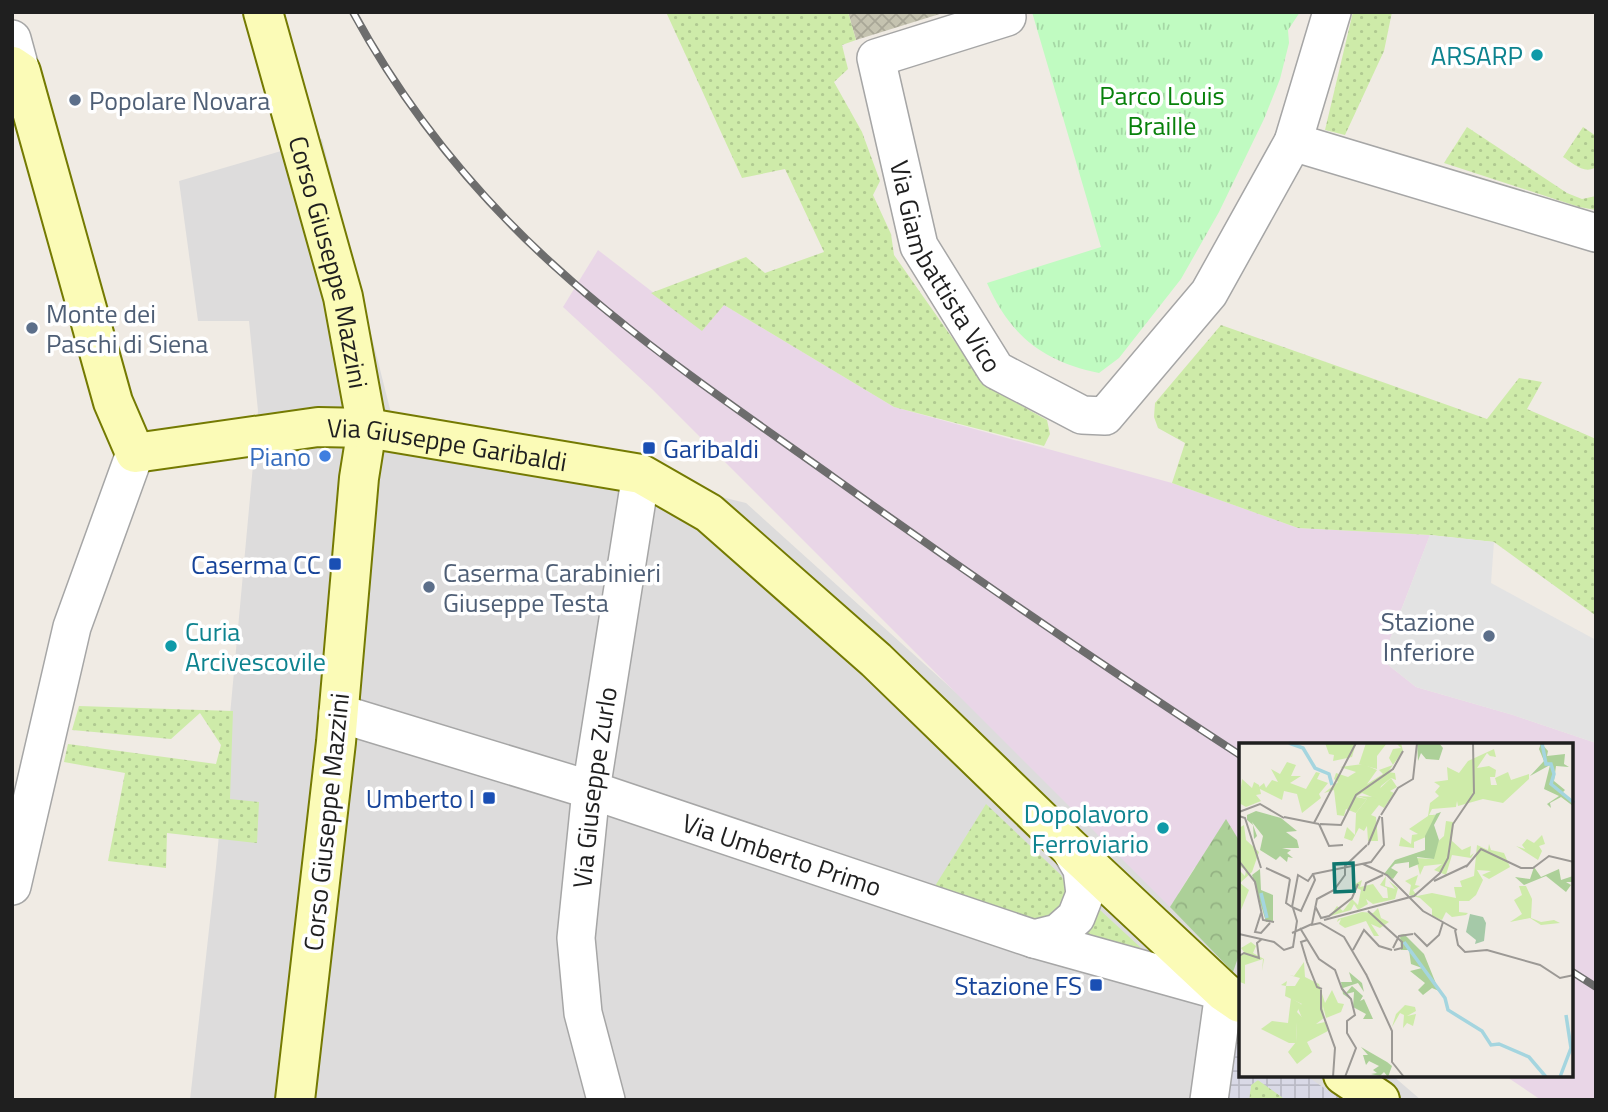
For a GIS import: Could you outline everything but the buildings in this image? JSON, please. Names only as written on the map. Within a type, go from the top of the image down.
[{"type":"main road","name":"Corso Giuseppe Mazzini","points":[[263,12],[343,297],[367,428],[359,478],[338,713],[295,1100]]},
{"type":"main road","points":[[15,59],[113,402],[135,453]]},
{"type":"main road","name":"Via Giuseppe Garibaldi","points":[[135,453],[318,427],[367,428],[641,474],[709,513],[876,660],[1069,847],[1232,998]]},
{"type":"main road","points":[[1346,1077],[1380,1100]]},
{"type":"street","name":"Via Giambattista Vico","points":[[1007,17],[876,58],[919,246],[996,370],[1082,415],[1105,416],[1209,293],[1293,142],[1332,12]]},
{"type":"street","points":[[1293,142],[1596,233]]},
{"type":"street","points":[[12,886],[72,627],[135,453]]},
{"type":"street","name":"Via Giuseppe Zurlo","points":[[606,1100],[583,1013],[576,938],[591,790],[641,474]]},
{"type":"street","name":"Via Umberto Primo","points":[[338,713],[591,790],[1034,940],[1232,998]]},
{"type":"street","name":"Via Giuseppe Garibaldi","points":[[1034,940],[1058,933],[1076,917],[1085,894],[1082,869],[1069,847]]},
{"type":"street","points":[[1209,1100],[1232,998]]},
{"type":"shaded area","points":[[848,12],[946,12],[856,40]]},
{"type":"shaded area","points":[[322,139],[392,417],[746,503],[1239,948],[1239,1077],[1394,1077],[1421,1100],[190,1100],[216,867],[258,411],[249,321],[198,321],[179,181]]},
{"type":"shaded area","points":[[598,250],[702,330],[724,305],[894,407],[1172,483],[1298,528],[1430,535],[1382,660],[1416,687],[1596,743],[1596,1100],[1541,1100],[1507,1077],[1573,1077],[1573,743],[1239,743],[1239,899],[1195,867],[1170,907],[652,389],[563,307]]},
{"type":"shaded area","name":"Stazione Inferiore","points":[[1430,535],[1494,542],[1491,583],[1596,640],[1596,743],[1416,687],[1382,660]]},
{"type":"shaded area","points":[[1239,1040],[1239,1077],[1308,1077],[1342,1100],[1286,1100],[1258,1080],[1251,1085],[1249,1100],[1227,1100],[1235,1041]]},
{"type":"green space","points":[[666,12],[848,12],[856,40],[842,45],[848,69],[834,82],[862,132],[880,181],[873,195],[891,234],[894,255],[986,386],[1047,420],[1050,434],[1044,446],[894,407],[724,305],[702,331],[651,293],[746,257],[765,273],[824,252],[785,169],[742,178]]},
{"type":"green space","name":"Parco Louis Braille","points":[[1032,12],[1300,12],[1288,30],[1289,43],[1280,79],[1264,119],[1219,212],[1181,279],[1119,358],[1099,373],[1061,361],[1031,343],[1006,318],[987,283],[1101,247]]},
{"type":"green space","points":[[1353,12],[1392,12],[1384,51],[1345,135],[1325,130]]},
{"type":"green space","points":[[1467,127],[1567,193],[1582,199],[1596,196],[1596,210],[1579,207],[1444,163]]},
{"type":"green space","points":[[1583,127],[1596,136],[1596,167],[1587,170],[1563,157]]},
{"type":"green space","points":[[1221,325],[1487,419],[1519,378],[1542,382],[1527,409],[1596,439],[1595,615],[1494,542],[1430,535],[1298,528],[1172,483],[1185,443],[1158,428],[1154,417],[1155,403]]},
{"type":"green space","points":[[79,706],[233,711],[230,799],[259,802],[257,843],[167,833],[166,868],[108,861],[125,773],[64,762],[68,744],[216,764],[221,745],[200,713],[171,739],[72,730]]},
{"type":"green space","points":[[986,804],[1061,875],[1067,887],[1066,903],[1046,920],[1033,919],[935,886]]},
{"type":"green space","points":[[1226,819],[1239,840],[1239,955],[1233,972],[1170,907]]},
{"type":"green space","points":[[1100,910],[1153,959],[1083,936]]},
{"type":"green space","points":[[1258,1080],[1286,1100],[1249,1100],[1251,1085]]},
{"type":"railway","points":[[353,12],[405,96],[465,174],[532,245],[606,310],[718,396],[934,548],[1239,754]]},
{"type":"railway","points":[[1573,972],[1596,987]]},
{"type":"place","name":"ARSARP","points":[[1537,55]]},
{"type":"place","name":"Popolare Novara","points":[[75,100]]},
{"type":"place","name":"Monte dei Paschi di Siena","points":[[32,328]]},
{"type":"place","name":"Garibaldi","points":[[649,448]]},
{"type":"place","name":"Piano","points":[[325,456]]},
{"type":"place","name":"Caserma CC","points":[[335,564]]},
{"type":"place","name":"Caserma Carabinieri Giuseppe Testa","points":[[429,587]]},
{"type":"place","name":"Stazione Inferiore","points":[[1489,636]]},
{"type":"place","name":"Curia Arcivescovile","points":[[171,646]]},
{"type":"place","name":"Umberto I","points":[[489,798]]},
{"type":"place","name":"Dopolavoro Ferroviario","points":[[1163,828]]},
{"type":"place","name":"Stazione FS","points":[[1096,985]]}]
